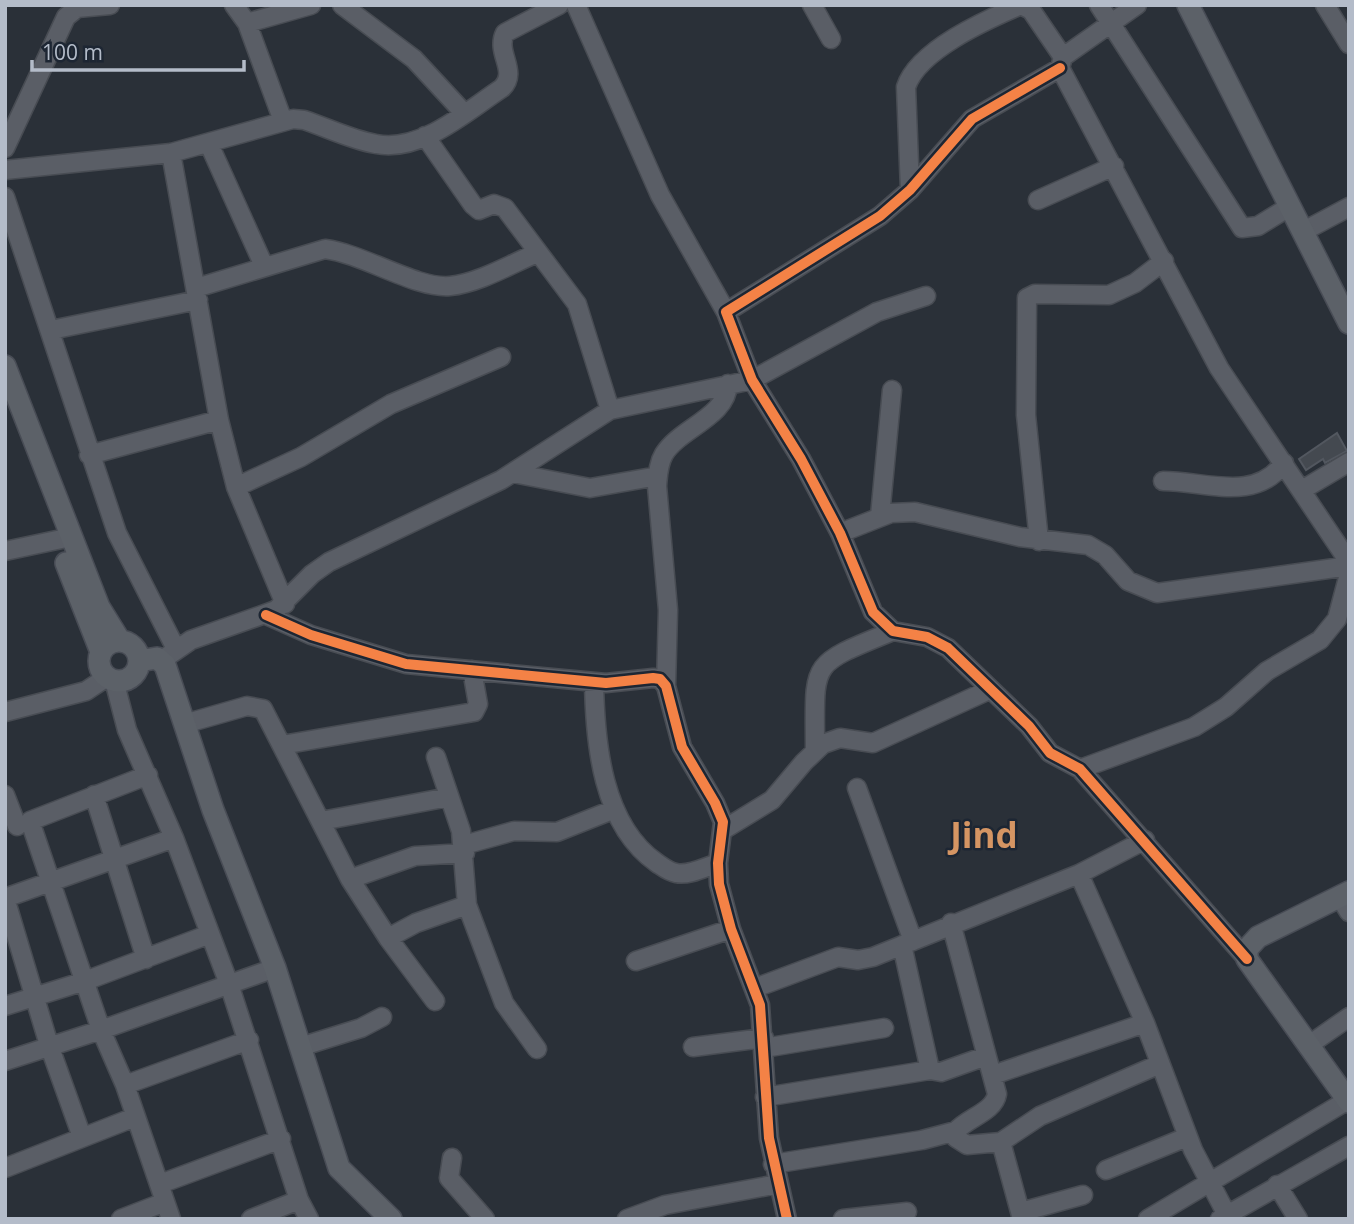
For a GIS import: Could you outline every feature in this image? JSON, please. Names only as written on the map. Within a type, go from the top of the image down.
[{"type":"main road","points":[[1188,5],[1349,323]]},
{"type":"main road","points":[[5,366],[65,539]]},
{"type":"main road","points":[[5,399],[111,647],[101,668],[111,678],[124,680],[134,675],[139,661],[131,645],[111,647]]},
{"type":"main road","points":[[139,661],[169,654],[184,724],[213,810],[275,968],[339,1168],[391,1219]]},
{"type":"main road","points":[[1345,1091],[1247,959],[1247,949],[1258,937],[1346,900]]},
{"type":"street","points":[[7,138],[53,40],[70,11],[85,6],[110,5]]},
{"type":"street","points":[[234,5],[247,23],[284,121]]},
{"type":"street","points":[[247,23],[311,5]]},
{"type":"street","points":[[342,5],[414,59],[464,113]]},
{"type":"street","points":[[5,170],[171,153],[284,121],[304,120],[375,144],[391,146],[425,136],[508,82],[510,73],[501,48],[505,33],[559,5]]},
{"type":"street","points":[[576,5],[660,195],[726,312],[752,380],[801,459],[840,533],[873,612],[893,631],[939,642],[1029,726],[1050,752],[1080,769],[1247,959]]},
{"type":"street","points":[[812,5],[831,38]]},
{"type":"street","points":[[840,533],[880,516],[915,512],[1039,541],[1098,549],[1128,581],[1157,593],[1349,564],[1219,368],[1062,63],[1031,10],[1021,5],[923,60],[910,75],[906,87],[910,190]]},
{"type":"street","points":[[1099,5],[1242,228],[1258,226],[1289,207]]},
{"type":"street","points":[[726,312],[858,232],[910,190],[972,119],[1062,63],[1110,23],[1137,5]]},
{"type":"street","points":[[1325,5],[1349,44]]},
{"type":"street","points":[[425,136],[474,205],[479,210],[500,205],[577,304],[610,410]]},
{"type":"street","points":[[209,144],[264,266]]},
{"type":"street","points":[[171,153],[219,420],[236,487],[285,604]]},
{"type":"street","points":[[1038,200],[1114,166]]},
{"type":"street","points":[[5,197],[51,330],[89,455],[117,533],[169,654],[209,632],[266,615],[285,604],[312,573],[329,562],[513,473],[610,410],[752,380],[877,312],[926,296]]},
{"type":"street","points":[[1302,232],[1348,208]]},
{"type":"street","points":[[51,330],[197,294],[264,266],[326,249],[346,251],[427,282],[453,286],[537,253]]},
{"type":"street","points":[[1039,541],[1027,415],[1027,298],[1035,294],[1109,295],[1135,284],[1164,261]]},
{"type":"street","points":[[236,487],[301,457],[391,404],[501,357]]},
{"type":"street","points":[[728,384],[725,401],[664,455],[658,476],[668,610],[666,686],[682,747],[715,803],[723,830],[718,863],[731,929],[755,988],[764,1043],[765,1097],[773,1164],[787,1219]]},
{"type":"street","points":[[880,516],[892,390]]},
{"type":"street","points":[[89,455],[219,420]]},
{"type":"street","points":[[1302,490],[1349,461]]},
{"type":"street","points":[[1163,481],[1235,488],[1255,486],[1275,476],[1284,463]]},
{"type":"street","points":[[513,473],[590,488],[658,476]]},
{"type":"street","points":[[5,551],[65,539]]},
{"type":"street","points":[[1080,769],[1194,727],[1226,707],[1267,671],[1320,640],[1337,619],[1349,575]]},
{"type":"street","points":[[266,615],[311,635],[393,661],[594,682],[653,678],[660,679],[666,686]]},
{"type":"street","points":[[815,751],[815,686],[824,663],[837,653],[893,631]]},
{"type":"street","points":[[282,745],[474,712],[478,704],[472,670]]},
{"type":"street","points":[[5,712],[86,691],[111,678],[127,730],[174,838],[229,985],[299,1200],[309,1219]]},
{"type":"street","points":[[594,682],[597,738],[615,809],[628,835],[641,851],[669,871],[688,873],[718,863]]},
{"type":"street","points":[[723,830],[772,800],[815,751],[840,738],[873,743],[989,690]]},
{"type":"street","points":[[184,724],[257,706],[263,709],[350,879],[388,938],[435,1001]]},
{"type":"street","points":[[436,757],[464,849],[467,905],[504,1003],[537,1049]]},
{"type":"street","points":[[17,826],[148,775]]},
{"type":"street","points":[[857,788],[907,943],[930,1070]]},
{"type":"street","points":[[5,795],[17,826],[52,881],[101,1030],[125,1084],[168,1210],[121,1219]]},
{"type":"street","points":[[94,795],[146,959]]},
{"type":"street","points":[[321,821],[449,797]]},
{"type":"street","points":[[350,879],[415,856],[464,849],[514,831],[557,832],[615,809]]},
{"type":"street","points":[[82,1138],[49,1045],[5,898],[174,838]]},
{"type":"street","points":[[755,988],[838,957],[863,960],[1079,874],[1145,840]]},
{"type":"street","points":[[1079,874],[1145,1023],[1187,1137],[1223,1217],[1349,1146]]},
{"type":"street","points":[[388,938],[416,923],[467,905]]},
{"type":"street","points":[[773,1164],[922,1140],[956,1131],[996,1101],[993,1075],[951,923]]},
{"type":"street","points":[[636,961],[731,929]]},
{"type":"street","points":[[5,1006],[85,981],[210,934]]},
{"type":"street","points":[[5,1061],[275,968]]},
{"type":"street","points":[[300,1047],[361,1028],[382,1017]]},
{"type":"street","points":[[1309,1045],[1349,1017]]},
{"type":"street","points":[[993,1075],[1145,1023]]},
{"type":"street","points":[[693,1047],[764,1043],[884,1028]]},
{"type":"street","points":[[125,1084],[249,1040]]},
{"type":"street","points":[[765,1097],[930,1070],[941,1072],[986,1056]]},
{"type":"street","points":[[956,1131],[960,1143],[967,1145],[1001,1142],[1040,1116],[1160,1064]]},
{"type":"street","points":[[1148,1219],[1209,1184],[1345,1091]]},
{"type":"street","points":[[5,1168],[135,1117]]},
{"type":"street","points":[[1106,1170],[1187,1137]]},
{"type":"street","points":[[160,1184],[281,1139]]},
{"type":"street","points":[[1001,1142],[1021,1215],[1083,1195]]},
{"type":"street","points":[[452,1158],[449,1178],[485,1219]]},
{"type":"street","points":[[627,1219],[665,1205],[778,1184]]},
{"type":"street","points":[[1277,1185],[1298,1219]]},
{"type":"street","points":[[251,1219],[299,1200]]},
{"type":"street","points":[[844,1219],[906,1212]]},
{"type":"building","points":[[1337,433],[1347,451],[1325,463],[1323,459],[1306,470],[1299,459]]},
{"type":"cycle path","points":[[1060,68],[972,119],[910,190],[880,216],[726,312],[752,380],[801,459],[840,533],[873,612],[893,631],[927,637],[948,648],[1029,726],[1050,753],[1080,769],[1247,959]]},
{"type":"cycle path","points":[[266,615],[311,635],[406,664],[606,683],[660,679],[666,686],[682,747],[723,822],[718,863],[719,884],[731,929],[760,1005],[769,1138],[787,1219]]},
{"type":"district","name":"Jind","points":[[984,836]]}]
